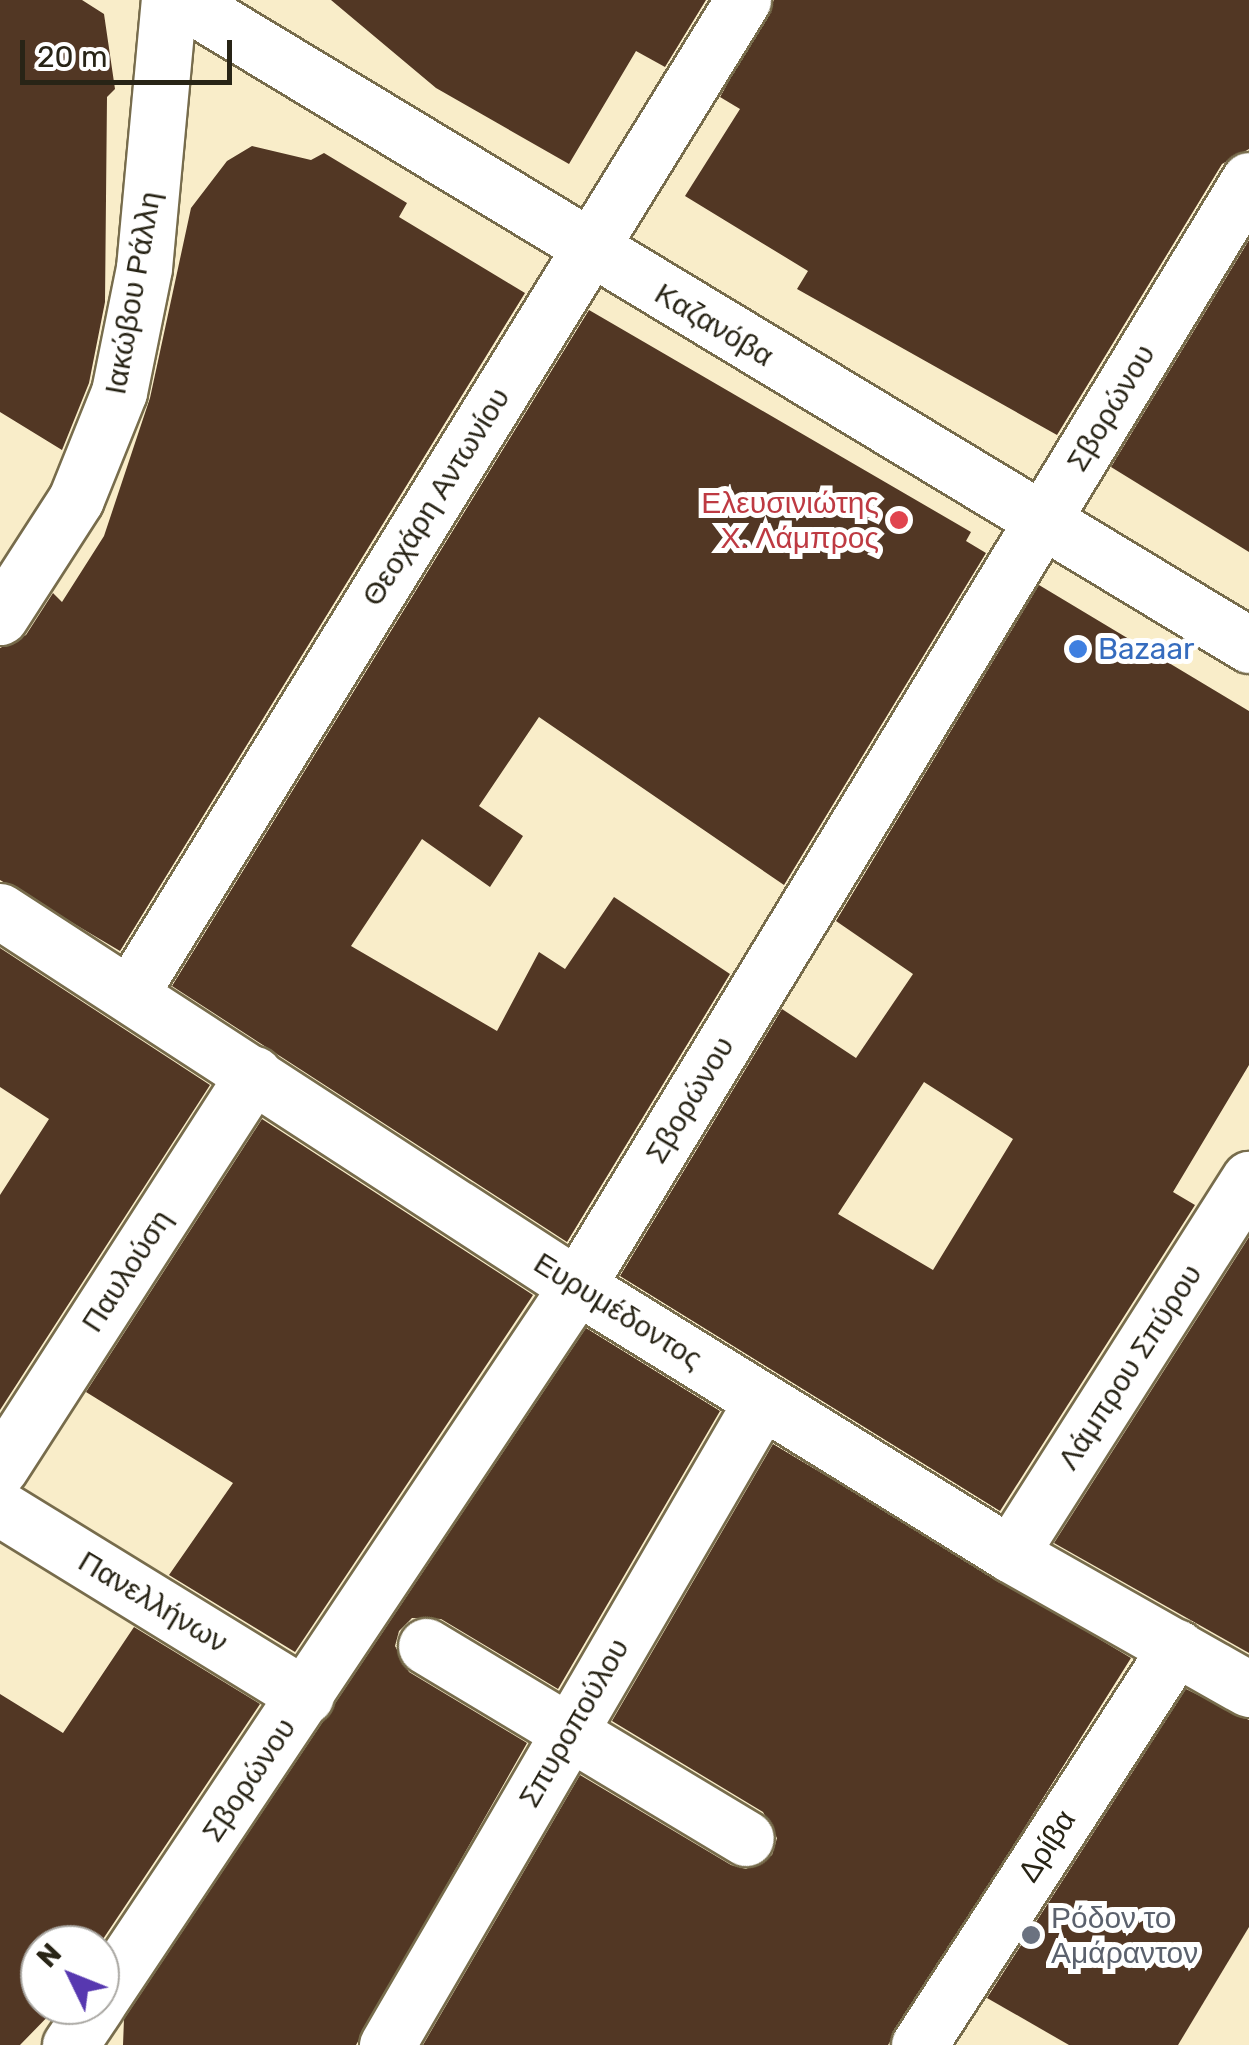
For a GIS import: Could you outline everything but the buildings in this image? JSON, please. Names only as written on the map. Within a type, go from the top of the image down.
[{"type":"street","name":"Ιακώβου Ράλλη","points":[[0,617],[76,499],[119,392],[144,268],[168,0]]},
{"type":"street","name":"Καζανόβα","points":[[182,0],[588,250],[1249,646]]},
{"type":"street","name":"Θεοχάρη Αντωνίου","points":[[130,994],[742,0]]},
{"type":"street","name":"Σβορώνου","points":[[120,1971],[576,1286],[1249,180]]},
{"type":"street","name":"Ευρυμέδοντος","points":[[0,912],[576,1286],[1010,1554],[1249,1689]]},
{"type":"street","name":"Παυλούση","points":[[0,1468],[254,1074]]},
{"type":"street","name":"Λάμπρου Σπύρου","points":[[1010,1554],[1249,1179]]},
{"type":"street","name":"Σπυροπούλου","points":[[386,2045],[762,1401]]},
{"type":"street","name":"Πανελλήνων","points":[[0,1508],[306,1696]]},
{"type":"street","points":[[426,1646],[746,1838]]},
{"type":"street","name":"Δρίβα","points":[[918,2045],[1176,1647]]},
{"type":"place","name":"Ελευσινιώτης Χ. Λάμπρος","points":[[899,520]]},
{"type":"place","name":"Bazaar","points":[[1078,649]]},
{"type":"place","name":"Ρόδον το Αμάραντον","points":[[1031,1935]]}]
